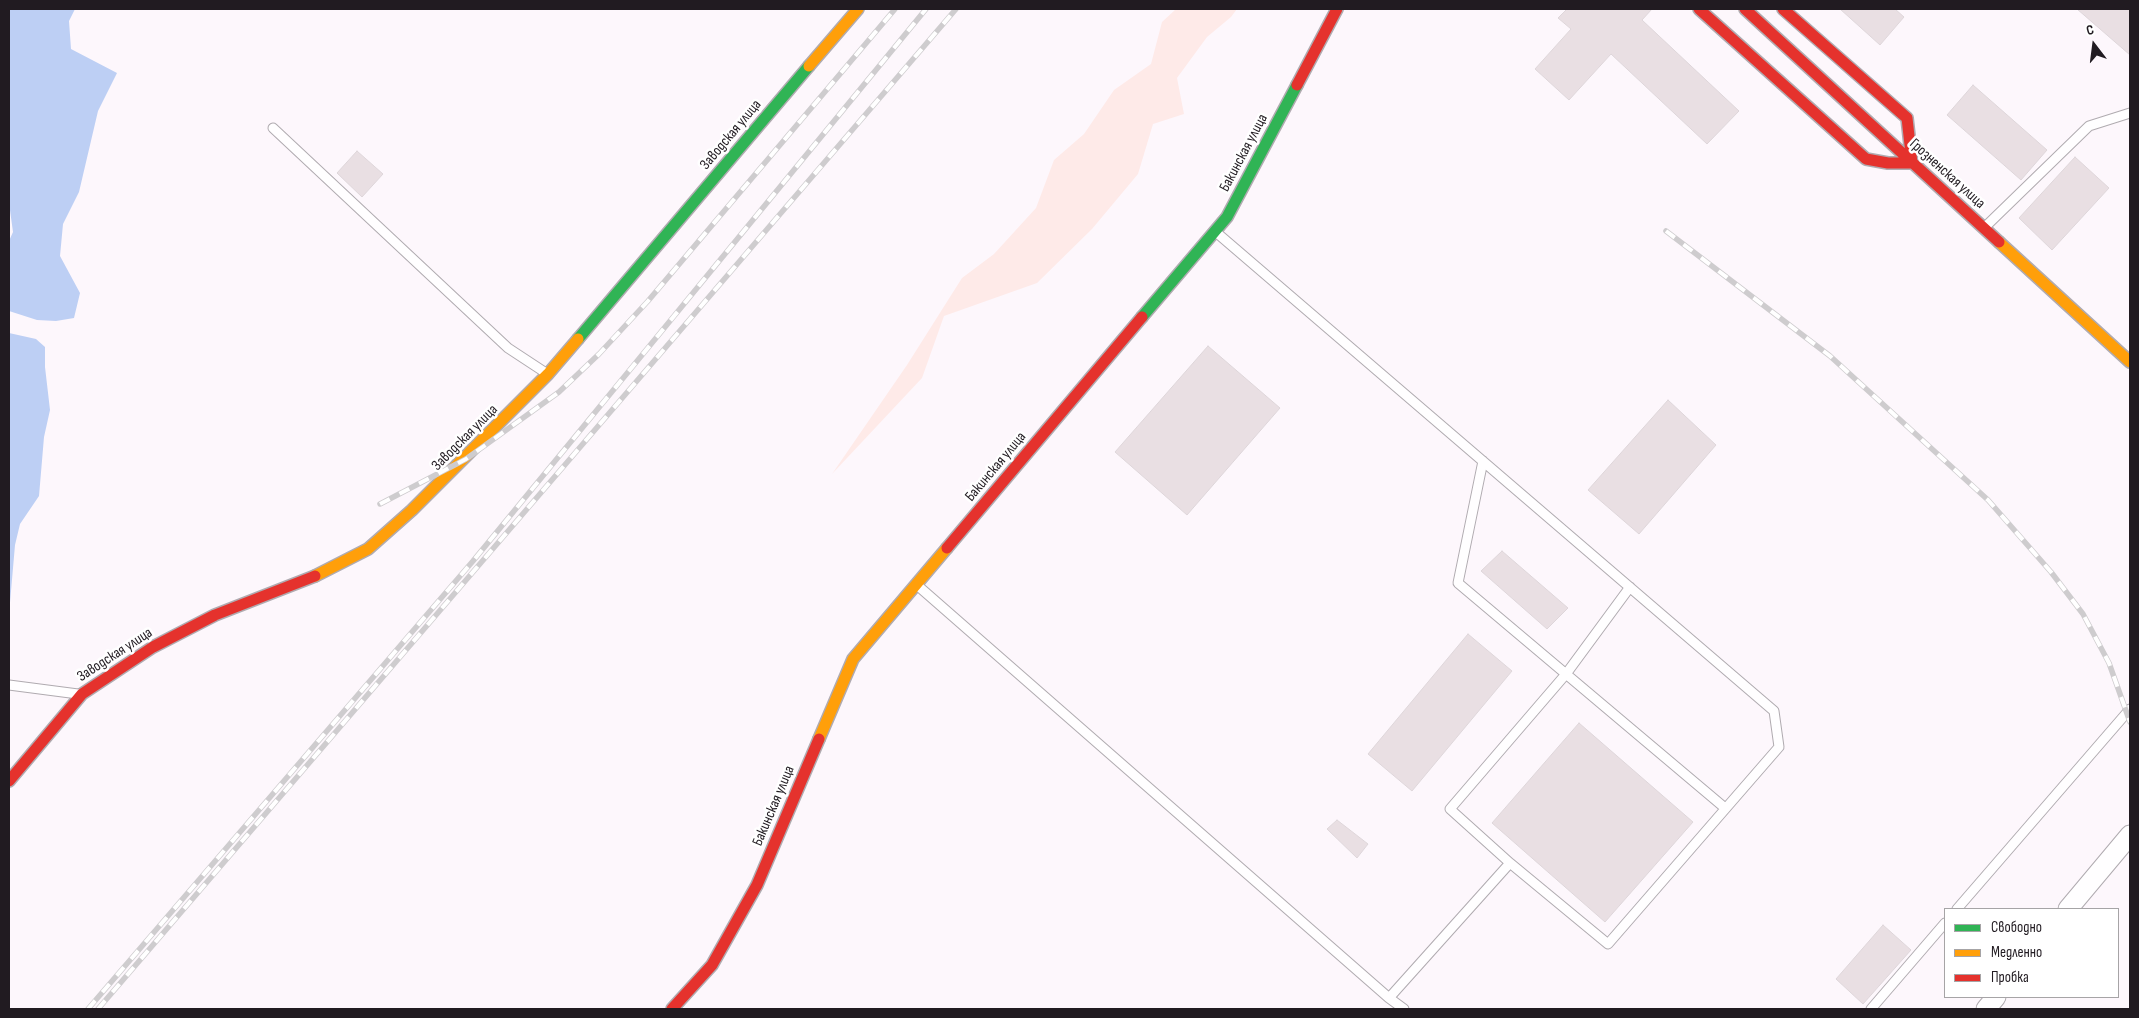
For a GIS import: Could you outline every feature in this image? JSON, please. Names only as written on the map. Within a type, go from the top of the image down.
[{"type":"street","name":"Заводская улица","points":[[9,781],[82,694],[153,647],[215,615],[312,577],[368,549],[459,465],[548,374],[858,9]]},
{"type":"street","name":"Бакинская улица","points":[[675,1008],[712,965],[757,885],[853,659],[1227,217],[1337,9]]},
{"type":"street","points":[[1699,9],[1866,159],[1888,163],[1912,163],[1907,118],[1783,9]]},
{"type":"street","name":"Грозненская улица","points":[[1745,9],[2130,362]]},
{"type":"street","points":[[2069,908],[2130,835]]},
{"type":"street","points":[[1986,1009],[1995,998]]},
{"type":"lane","points":[[1984,227],[2089,126],[2130,113]]},
{"type":"lane","points":[[273,128],[508,348],[548,374]]},
{"type":"lane","points":[[1215,231],[1630,587],[1774,711],[1779,747],[1608,944],[1510,863],[1450,809],[1566,674],[1630,587]]},
{"type":"lane","points":[[1483,461],[1458,583],[1725,808]]},
{"type":"lane","points":[[916,584],[1389,998],[1404,1009]]},
{"type":"lane","points":[[9,685],[82,694]]},
{"type":"lane","points":[[1958,908],[2130,709]]},
{"type":"lane","points":[[1389,998],[1510,863]]},
{"type":"lane","points":[[1870,1009],[1944,924]]},
{"type":"shaded area","points":[[1176,9],[1237,9],[1231,17],[1207,37],[1177,78],[1184,114],[1153,124],[1138,174],[1092,229],[1037,283],[944,316],[922,378],[832,474],[907,365],[962,278],[994,254],[1036,208],[1054,160],[1084,134],[1114,90],[1151,64],[1162,22]]},
{"type":"water","points":[[9,9],[75,9],[69,21],[71,49],[117,73],[98,111],[79,192],[63,224],[60,256],[80,293],[74,318],[56,321],[37,320],[9,311],[9,241],[13,232],[9,203]]},
{"type":"water","points":[[9,333],[36,339],[45,347],[45,367],[50,410],[44,437],[39,496],[20,524],[15,545],[9,614]]},
{"type":"building","points":[[1567,9],[1652,9],[1642,20],[1739,111],[1707,144],[1611,54],[1569,100],[1535,69],[1571,29],[1558,18]]},
{"type":"building","points":[[1840,9],[1895,9],[1904,17],[1880,45]]},
{"type":"building","points":[[2077,9],[2130,9],[2130,55]]},
{"type":"building","points":[[1973,85],[2047,150],[2021,180],[1947,115]]},
{"type":"building","points":[[357,151],[383,174],[362,197],[337,173]]},
{"type":"building","points":[[2075,157],[2109,188],[2052,250],[2019,218]]},
{"type":"building","points":[[1208,346],[1280,408],[1187,515],[1115,452]]},
{"type":"building","points":[[1668,400],[1716,445],[1639,534],[1588,490]]},
{"type":"building","points":[[1502,551],[1568,608],[1547,629],[1481,571]]},
{"type":"building","points":[[1468,634],[1512,671],[1412,791],[1368,754]]},
{"type":"building","points":[[1579,723],[1693,822],[1605,922],[1492,823]]},
{"type":"building","points":[[1337,820],[1368,844],[1357,858],[1327,829]]},
{"type":"building","points":[[1883,925],[1911,950],[1863,1004],[1836,979]]},
{"type":"railway","points":[[380,504],[466,459],[559,392],[599,354],[648,301],[895,9]]},
{"type":"railway","points":[[88,1009],[473,561],[926,9]]},
{"type":"railway","points":[[98,1009],[956,9]]},
{"type":"railway","points":[[1666,231],[1830,356],[1988,500],[2051,572],[2083,614],[2109,663],[2130,722]]},
{"type":"traffic: fast","points":[[578,339],[809,66]]},
{"type":"traffic: fast","points":[[1142,317],[1227,217],[1297,85]]},
{"type":"traffic: slow","points":[[809,66],[858,9]]},
{"type":"traffic: slow","points":[[1999,242],[2130,362]]},
{"type":"traffic: slow","points":[[315,576],[368,549],[412,510],[548,374],[578,339]]},
{"type":"traffic: slow","points":[[819,739],[853,659],[947,548]]},
{"type":"traffic: jam","points":[[1297,85],[1337,9]]},
{"type":"traffic: jam","points":[[1699,9],[1866,159],[1888,163],[1912,163]]},
{"type":"traffic: jam","points":[[1745,9],[1999,242]]},
{"type":"traffic: jam","points":[[1783,9],[1907,118],[1912,163]]},
{"type":"traffic: jam","points":[[947,548],[1142,317]]},
{"type":"traffic: jam","points":[[9,781],[82,694],[153,647],[215,615],[315,576]]},
{"type":"traffic: jam","points":[[672,1009],[712,965],[757,885],[819,739]]}]
